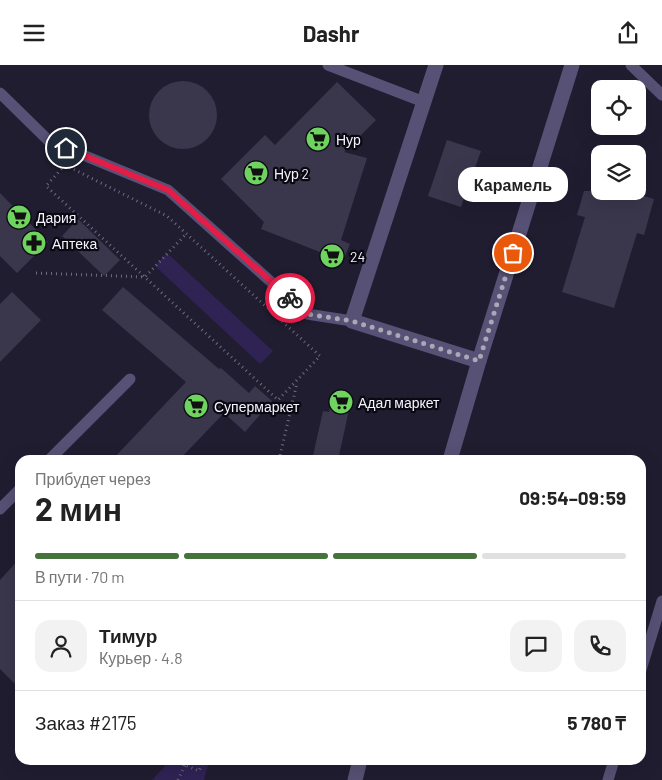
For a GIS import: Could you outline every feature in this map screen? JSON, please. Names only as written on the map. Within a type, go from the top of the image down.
[{"type":"street","points":[[436,65],[352,321],[479,361]]},
{"type":"street","points":[[451,455],[572,65]]},
{"type":"street","points":[[354,780],[358,765]]},
{"type":"lane","points":[[328,65],[424,102]]},
{"type":"lane","points":[[631,65],[662,95]]},
{"type":"lane","points":[[0,93],[49,141],[168,190],[307,314],[352,321]]},
{"type":"lane","points":[[54,455],[130,379]]},
{"type":"lane","points":[[0,509],[15,494]]},
{"type":"lane","points":[[646,654],[662,601]]},
{"type":"lane","points":[[608,780],[612,765]]},
{"type":"path","points":[[65,165],[167,215],[187,233],[320,356],[278,401],[46,186],[65,165]]},
{"type":"path","points":[[36,273],[145,277],[187,233]]},
{"type":"path","points":[[280,455],[297,380]]},
{"type":"path","points":[[178,780],[185,765],[200,771],[202,765]]},
{"type":"shaded area","points":[[167,253],[273,351],[260,364],[155,266]]},
{"type":"shaded area","points":[[208,765],[204,780],[152,780],[165,766]]},
{"type":"building","points":[[176,81],[190,81],[202,86],[212,96],[217,108],[217,122],[212,134],[202,144],[190,149],[176,149],[164,144],[154,134],[149,122],[149,108],[154,96],[164,86]]},
{"type":"building","points":[[337,82],[376,120],[344,152],[367,158],[341,240],[350,244],[343,261],[261,229],[264,222],[221,179],[265,135],[275,145]]},
{"type":"building","points":[[447,140],[481,151],[461,207],[428,196]]},
{"type":"building","points":[[584,191],[591,191],[591,200],[646,200],[646,197],[654,199],[644,235],[637,233],[614,308],[562,292],[585,217],[577,215]]},
{"type":"building","points":[[0,193],[48,242],[17,273],[0,256]]},
{"type":"building","points":[[78,219],[120,260],[104,276],[62,236]]},
{"type":"building","points":[[123,287],[249,393],[255,386],[272,401],[245,432],[224,413],[184,455],[117,455],[186,382],[102,310]]},
{"type":"building","points":[[12,292],[41,320],[0,362],[0,304]]},
{"type":"building","points":[[333,392],[352,396],[339,455],[313,455],[323,411],[329,412]]},
{"type":"building","points":[[15,564],[15,684],[0,669],[0,580]]},
{"type":"way so far","points":[[290,298],[307,314],[352,321],[479,361],[513,253]]},
{"type":"place","name":"Нур","points":[[318,139]]},
{"type":"place","name":"Нур 2","points":[[256,173]]},
{"type":"place","name":"Дария","points":[[19,217]]},
{"type":"place","name":"Аптека","points":[[34,243]]},
{"type":"place","name":"Карамель","points":[[513,253]]},
{"type":"place","name":"24","points":[[332,256]]},
{"type":"place","name":"Адал маркет","points":[[341,402]]},
{"type":"place","name":"Супермаркет","points":[[196,406]]},
{"type":"route","points":[[66,148],[168,190],[290,298]]}]
